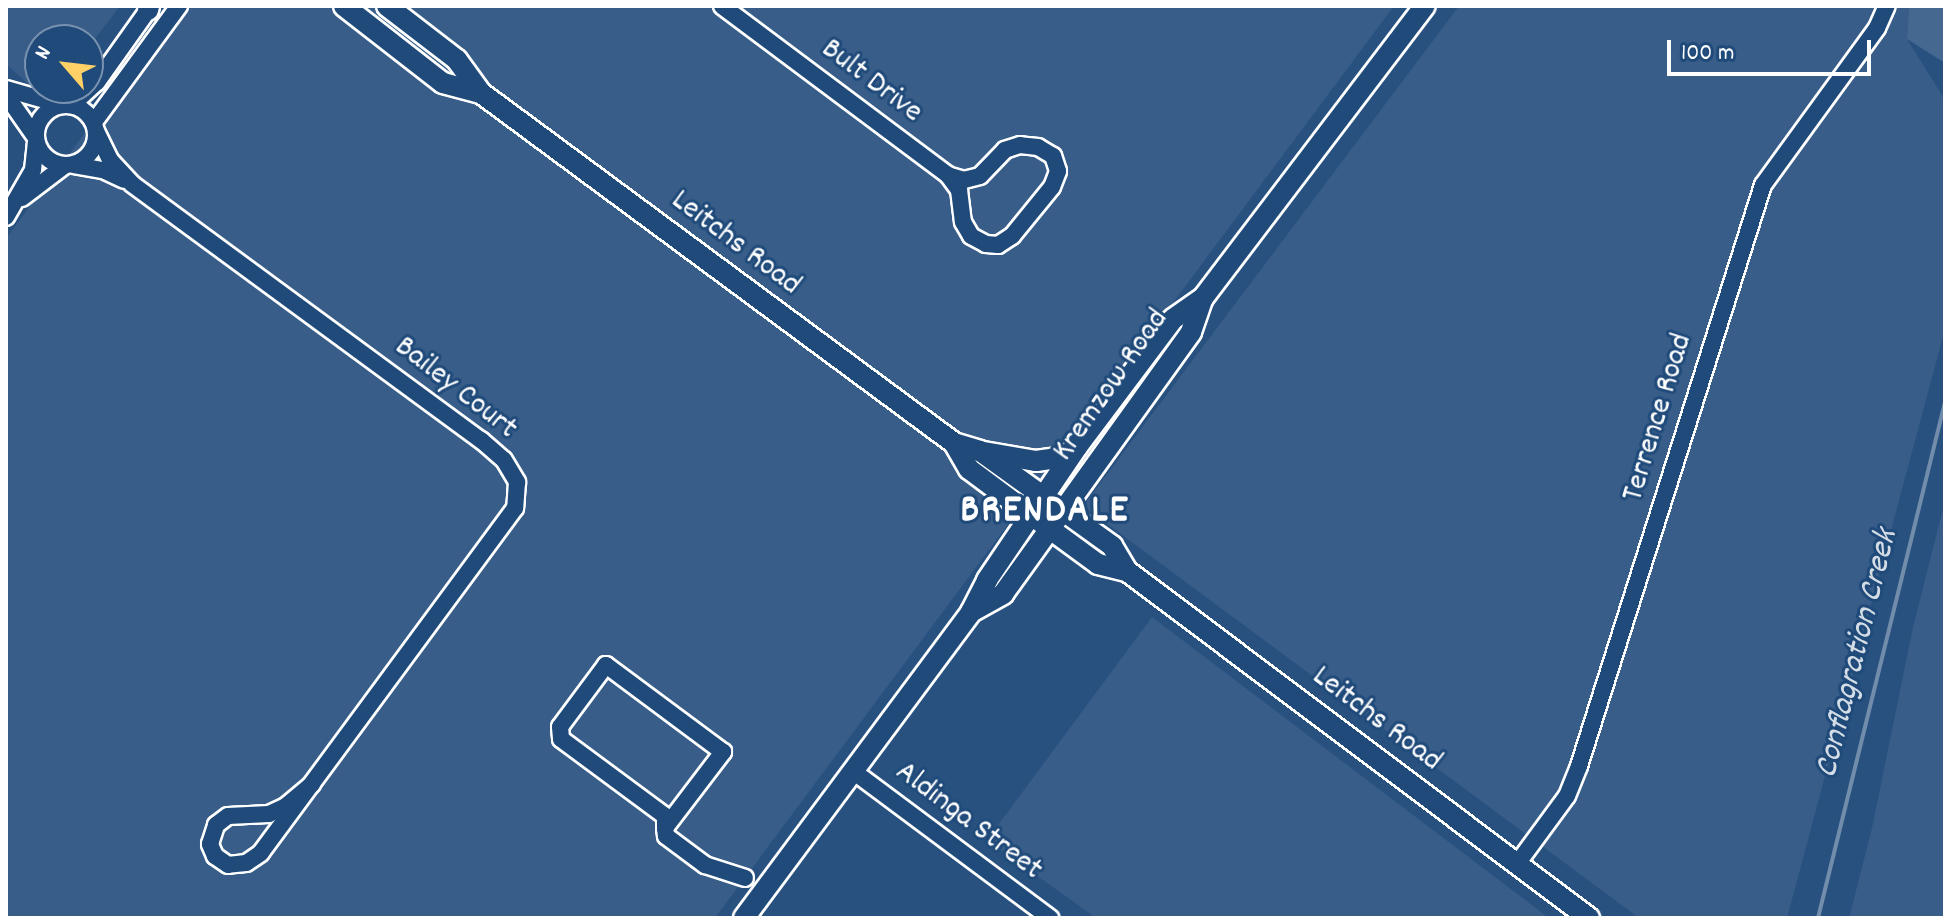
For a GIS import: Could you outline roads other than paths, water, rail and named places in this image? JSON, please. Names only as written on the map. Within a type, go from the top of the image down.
[{"type":"street","points":[[18,201],[94,149],[95,127],[179,6]]},
{"type":"street","points":[[335,6],[376,30]]},
{"type":"street","name":"Leitchs Road","points":[[344,6],[443,83],[481,93]]},
{"type":"street","name":"Leitchs Road","points":[[387,6],[457,60],[481,93],[954,443],[980,451],[1112,546],[1127,571],[1589,918]]},
{"type":"street","name":"Kremzow Road","points":[[744,918],[971,612],[987,580],[1077,447],[1173,319],[1203,298],[1425,6]]},
{"type":"street","name":"Terrence Road","points":[[1517,864],[1567,796],[1579,766],[1763,185],[1877,28],[1887,6]]},
{"type":"street","points":[[6,217],[18,201],[33,170],[35,138],[44,114],[67,105],[97,82],[149,7]]},
{"type":"street","name":"Bult Drive","points":[[724,7],[948,175]]},
{"type":"street","points":[[6,89],[81,108],[95,127]]},
{"type":"street","points":[[6,95],[46,158],[69,165]]},
{"type":"street","name":"Bailey Court","points":[[95,127],[110,160],[132,184]]},
{"type":"street","points":[[1020,145],[1038,147],[1053,156],[1058,171],[1052,187],[1012,236],[998,245],[986,244],[971,236],[963,222],[959,190],[948,175],[964,180],[980,176],[992,167],[1005,150],[1020,145]]},
{"type":"street","name":"Bailey Court","points":[[69,165],[103,170],[132,184],[481,440],[504,460],[517,482],[515,508],[312,784],[261,853],[246,863],[228,865],[215,856],[210,844],[216,825],[228,816],[269,814],[286,806],[312,784]]},
{"type":"street","name":"Kremzow Road","points":[[971,612],[1003,594],[1191,332],[1203,298]]},
{"type":"street","name":"Leitchs Road","points":[[954,443],[969,469],[1031,515],[1098,564],[1127,571]]},
{"type":"street","points":[[980,451],[1036,461],[1063,457],[1077,447]]},
{"type":"street","points":[[665,828],[723,752],[606,665],[560,727],[561,739],[665,816],[665,828],[666,836],[705,865],[745,878]]},
{"type":"street","name":"Aldinga Street","points":[[853,771],[1050,918]]},
{"type":"waterway","name":"Conflagration Creek","points":[[1818,918],[1945,402]]},
{"type":"district","name":"BRENDALE","points":[[1045,513]]}]
